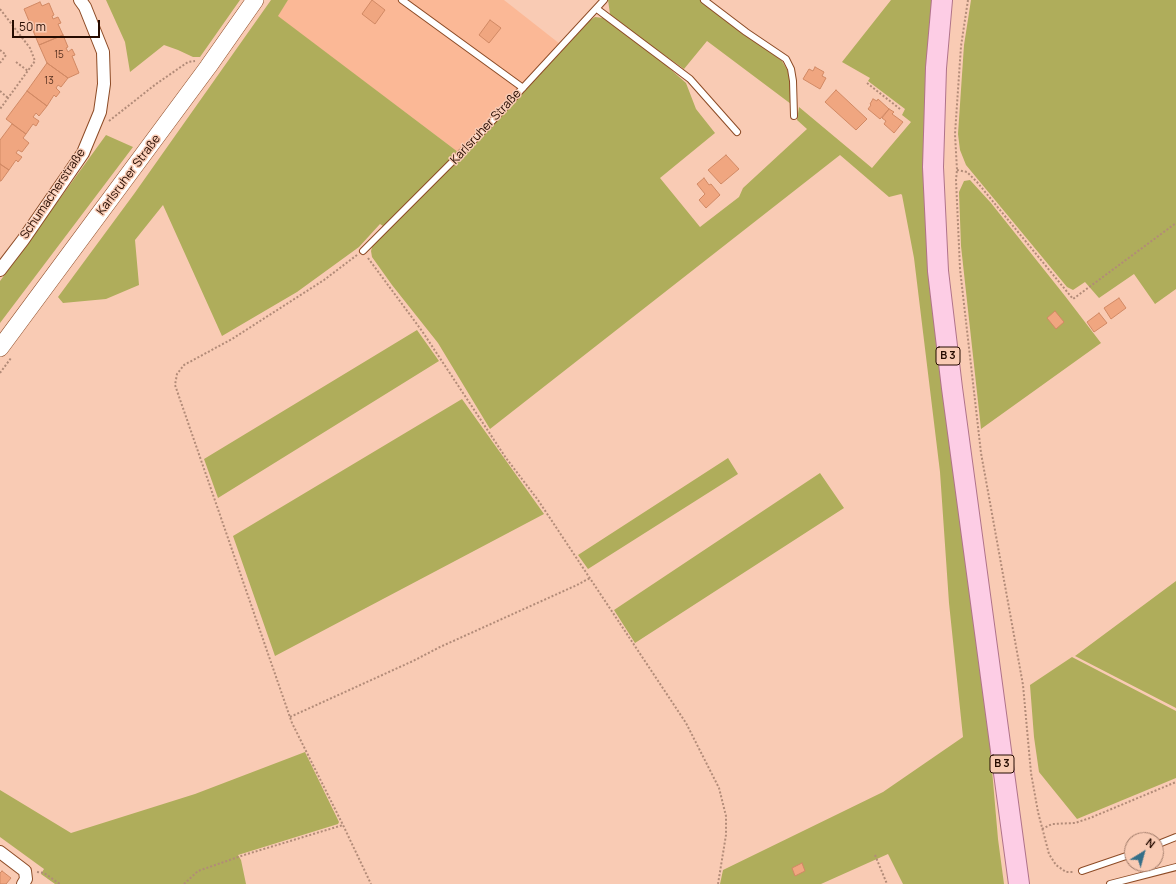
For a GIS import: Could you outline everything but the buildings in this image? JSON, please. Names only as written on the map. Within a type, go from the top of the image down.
[{"type":"main road","name":"Karlsruher Straße","points":[[0,348],[208,67],[255,0]]},
{"type":"main road","name":"B 3","points":[[942,0],[936,68],[933,166],[938,270],[952,388],[1019,884]]},
{"type":"street","name":"Schumacherstraße","points":[[0,270],[83,153],[100,112],[104,84],[103,52],[80,0]]},
{"type":"street","points":[[0,852],[25,871],[26,880],[23,884]]},
{"type":"lane","points":[[402,0],[523,88]]},
{"type":"lane","name":"Karlsruher Straße","points":[[363,251],[483,131],[604,0]]},
{"type":"lane","points":[[704,0],[746,32],[786,59],[791,69],[793,81],[794,116]]},
{"type":"lane","points":[[597,9],[690,79],[737,132]]},
{"type":"lane","points":[[1164,842],[1176,837]]},
{"type":"lane","points":[[1082,871],[1124,857]]},
{"type":"lane","points":[[1110,884],[1176,867]]},
{"type":"path","points":[[968,0],[961,46],[955,134],[957,170],[956,180],[960,269],[981,453],[1023,685],[1031,773],[1042,829],[1049,854],[1056,865],[1066,872],[1082,871]]},
{"type":"path","points":[[0,9],[30,48],[35,61],[0,109]]},
{"type":"path","points":[[0,50],[6,55],[0,63]]},
{"type":"path","points":[[16,62],[28,71]]},
{"type":"path","points":[[97,119],[108,122],[156,84],[188,62],[200,62],[208,67]]},
{"type":"path","points":[[867,83],[900,110]]},
{"type":"path","points":[[0,91],[8,98]]},
{"type":"path","points":[[957,170],[966,172],[977,182],[1073,299],[1176,223]]},
{"type":"path","points":[[370,884],[344,825],[290,717],[175,385],[177,374],[184,365],[232,339],[324,280],[363,251],[422,331],[506,458],[538,500],[686,723],[719,788],[726,816],[726,829],[718,884]]},
{"type":"path","points":[[290,717],[413,661],[440,647],[577,586],[590,578]]},
{"type":"path","points":[[1042,829],[1052,824],[1075,824],[1176,782]]},
{"type":"path","points":[[184,884],[198,871],[244,855],[344,825]]},
{"type":"path","points":[[875,855],[887,884]]},
{"type":"path","points":[[25,871],[44,873],[60,884]]},
{"type":"shaded area","points":[[106,0],[240,0],[200,57],[193,57],[164,45],[130,72],[125,42]]},
{"type":"shaded area","points":[[271,0],[288,0],[278,16],[458,152],[383,226],[380,224],[359,247],[297,292],[222,336],[163,205],[135,240],[139,285],[106,299],[63,303],[58,297],[134,194]]},
{"type":"shaded area","points":[[288,0],[504,0],[560,44],[458,152],[277,16]]},
{"type":"shaded area","points":[[608,0],[701,0],[782,61],[789,73],[791,104],[707,41],[684,69],[636,35],[610,14]]},
{"type":"shaded area","points":[[891,0],[934,0],[925,136],[989,735],[998,839],[1004,884],[903,884],[888,854],[821,884],[720,884],[723,870],[883,792],[963,737],[949,603],[940,472],[914,258],[902,195],[889,197],[840,155],[490,429],[438,343],[392,285],[372,257],[371,251],[373,244],[482,137],[589,21],[595,17],[603,18],[659,59],[686,83],[696,109],[715,133],[660,178],[700,227],[739,197],[743,188],[807,129],[797,120],[799,107],[872,168],[911,122],[902,115],[905,109],[868,81],[870,78],[842,62]]},
{"type":"shaded area","points":[[971,0],[1176,0],[1176,289],[1155,304],[1134,274],[1099,298],[1085,282],[1073,290],[1067,287],[966,165],[960,150],[958,134],[964,45]]},
{"type":"shaded area","points":[[106,135],[133,147],[0,323],[0,281]]},
{"type":"shaded area","points":[[970,180],[991,203],[1101,343],[981,429],[961,246],[959,192],[964,181]]},
{"type":"shaded area","points":[[417,330],[439,361],[218,498],[204,459]]},
{"type":"shaded area","points":[[462,399],[544,514],[275,656],[233,536]]},
{"type":"shaded area","points":[[728,458],[738,474],[588,569],[578,555]]},
{"type":"shaded area","points":[[820,473],[844,508],[635,643],[614,610]]},
{"type":"shaded area","points":[[1176,581],[1176,708],[1075,656]]},
{"type":"shaded area","points":[[1072,657],[1176,711],[1176,778],[1077,819],[1039,772],[1034,737],[1030,685]]},
{"type":"shaded area","points":[[305,752],[339,822],[338,824],[238,855],[241,860],[246,884],[55,884],[41,874],[44,869],[0,837],[0,790],[71,833],[195,794]]}]
